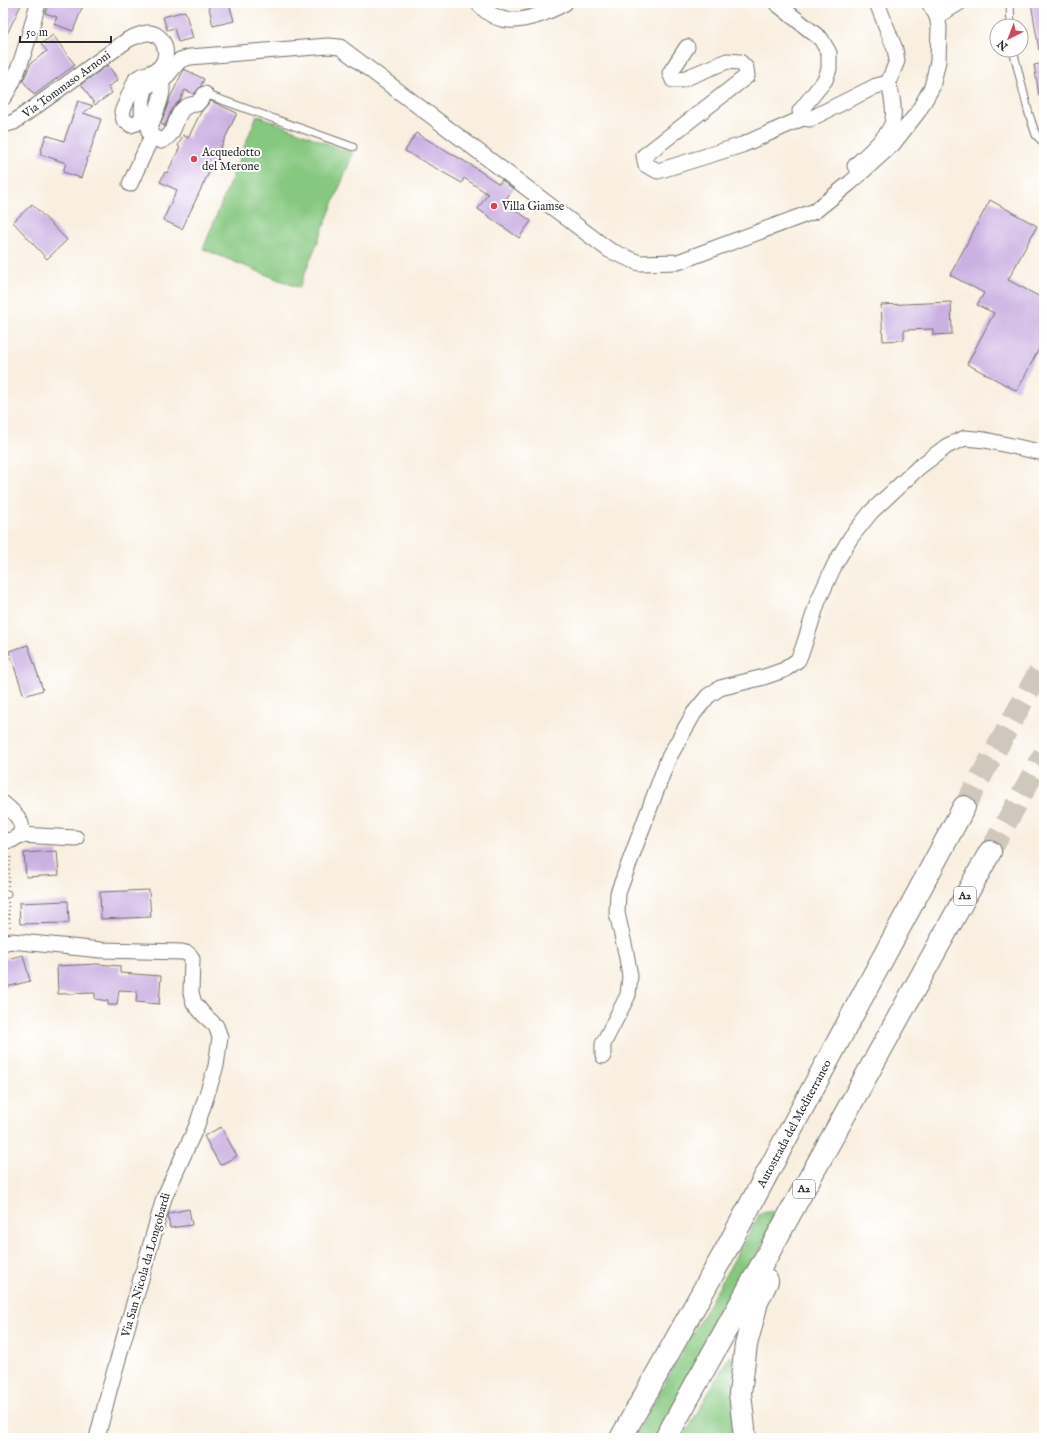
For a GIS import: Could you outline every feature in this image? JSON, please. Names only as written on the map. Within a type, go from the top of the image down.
[{"type":"highway","name":"Autostrada del Mediterraneo","points":[[621,1438],[726,1250],[964,807]]},
{"type":"highway","name":"A2","points":[[666,1438],[990,852]]},
{"type":"highway","points":[[744,1438],[740,1394],[746,1345],[757,1302],[775,1263],[926,987],[940,940]]},
{"type":"highway","points":[[609,1438],[685,1306],[726,1250]]},
{"type":"street","points":[[3,98],[7,94],[18,70],[38,3]]},
{"type":"street","points":[[478,3],[485,11],[499,19],[512,21],[530,18],[557,8],[565,3]]},
{"type":"street","points":[[776,3],[821,39],[829,53],[829,69],[825,80],[800,111],[803,118]]},
{"type":"street","points":[[826,202],[839,182],[886,134],[892,125],[893,108],[891,91],[888,83],[897,61],[896,49],[877,3]]},
{"type":"street","points":[[205,94],[197,104],[187,106],[182,109],[170,135],[166,139],[161,141],[152,136],[149,132],[162,93],[163,87],[161,83],[180,60],[190,57],[328,46],[340,48],[609,250],[639,263],[678,262],[815,211],[893,144],[918,112],[932,87],[938,61],[939,27],[937,16],[929,3]]},
{"type":"street","points":[[937,16],[959,3]]},
{"type":"street","name":"Via Tommaso Arnoni","points":[[3,125],[14,122],[129,39],[144,34],[151,33],[162,40],[165,47],[164,60],[161,67],[157,70],[136,79],[122,112],[124,120],[131,125],[137,123],[142,118],[142,102],[144,92],[151,84],[156,82],[161,83]]},
{"type":"street","points":[[688,47],[670,73],[673,80],[681,80],[727,61],[740,62],[746,68],[747,76],[644,156],[646,165],[658,171],[742,145],[803,118],[810,119],[876,86],[888,83]]},
{"type":"street","points":[[130,184],[152,136]]},
{"type":"street","points":[[603,1056],[603,1044],[628,994],[630,976],[617,913],[618,893],[668,759],[694,712],[708,696],[720,688],[764,677],[784,670],[798,660],[818,600],[835,564],[851,536],[871,512],[900,484],[947,446],[965,438],[985,440],[1044,453]]},
{"type":"street","points":[[3,803],[18,818],[22,825],[20,835]]},
{"type":"street","points":[[3,841],[12,840],[20,835],[76,838]]},
{"type":"street","name":"Via San Nicola da Longobardi","points":[[3,942],[11,941],[101,950],[182,952],[190,955],[192,959],[191,993],[194,1003],[216,1026],[220,1037],[216,1066],[197,1125],[164,1198],[97,1438]]},
{"type":"lane","points":[[1010,3],[1011,18]]},
{"type":"lane","points":[[1015,58],[1029,114],[1036,135],[1044,144]]},
{"type":"lane","points":[[205,94],[353,147]]},
{"type":"green space","points":[[257,115],[353,154],[299,288],[203,249]]},
{"type":"green space","points":[[773,1211],[777,1217],[660,1438],[634,1438],[759,1215],[762,1212]]},
{"type":"green space","points":[[731,1356],[733,1359],[734,1438],[683,1438],[728,1358]]},
{"type":"building","points":[[3,3],[22,3],[3,42]]},
{"type":"building","points":[[49,3],[84,3],[73,31],[54,24],[57,17],[45,13]]},
{"type":"building","points":[[208,3],[229,3],[234,21],[213,26]]},
{"type":"building","points":[[1031,3],[1044,3],[1044,49],[1039,50]]},
{"type":"building","points":[[185,11],[193,38],[178,42],[174,28],[167,30],[163,17]]},
{"type":"building","points":[[53,35],[75,65],[34,95],[23,81],[31,63],[47,51],[41,44]]},
{"type":"building","points":[[1044,63],[1044,94],[1039,95],[1034,65]]},
{"type":"building","points":[[108,65],[118,80],[108,87],[112,93],[95,105],[81,84]]},
{"type":"building","points":[[184,69],[204,79],[201,86],[194,94],[185,90],[180,100],[172,109],[165,126],[161,124],[170,98]]},
{"type":"building","points":[[78,101],[93,106],[83,113],[101,119],[81,178],[63,172],[66,163],[40,154],[46,135],[64,141]]},
{"type":"building","name":"Acquedotto del Merone","points":[[211,101],[237,113],[182,229],[163,220],[177,190],[160,182],[165,172],[167,173],[180,147],[178,146],[183,135],[188,138],[201,112]]},
{"type":"building","points":[[416,133],[471,165],[499,184],[502,180],[513,189],[504,202],[531,221],[519,238],[478,209],[488,194],[464,178],[462,183],[405,151]]},
{"type":"building","points":[[990,200],[1037,226],[1008,280],[1044,299],[1044,339],[1017,391],[967,364],[994,313],[977,305],[984,293],[950,275]]},
{"type":"building","points":[[32,204],[67,240],[47,259],[13,222]]},
{"type":"building","points":[[951,302],[952,334],[933,335],[933,329],[904,330],[904,340],[883,341],[881,305]]},
{"type":"building","points":[[28,645],[43,690],[24,696],[9,651]]},
{"type":"building","points":[[57,851],[59,875],[26,877],[24,853]]},
{"type":"building","points":[[149,890],[151,917],[101,919],[100,892]]},
{"type":"building","points":[[68,901],[69,923],[20,924],[19,903]]},
{"type":"building","points":[[23,955],[30,981],[3,988],[3,960]]},
{"type":"building","points":[[97,964],[120,966],[120,973],[161,976],[159,1004],[136,1002],[137,991],[119,990],[117,1005],[108,1005],[108,1001],[95,999],[95,993],[58,994],[57,966]]},
{"type":"building","points":[[221,1127],[237,1156],[220,1165],[204,1136]]},
{"type":"building","points":[[189,1209],[192,1225],[170,1228],[168,1217],[169,1213]]},
{"type":"tunnel","points":[[964,807],[1044,663]]},
{"type":"tunnel","points":[[990,852],[1044,754]]},
{"type":"place","name":"Acquedotto del Merone","points":[[194,159]]},
{"type":"place","name":"Villa Giamse","points":[[494,206]]}]
